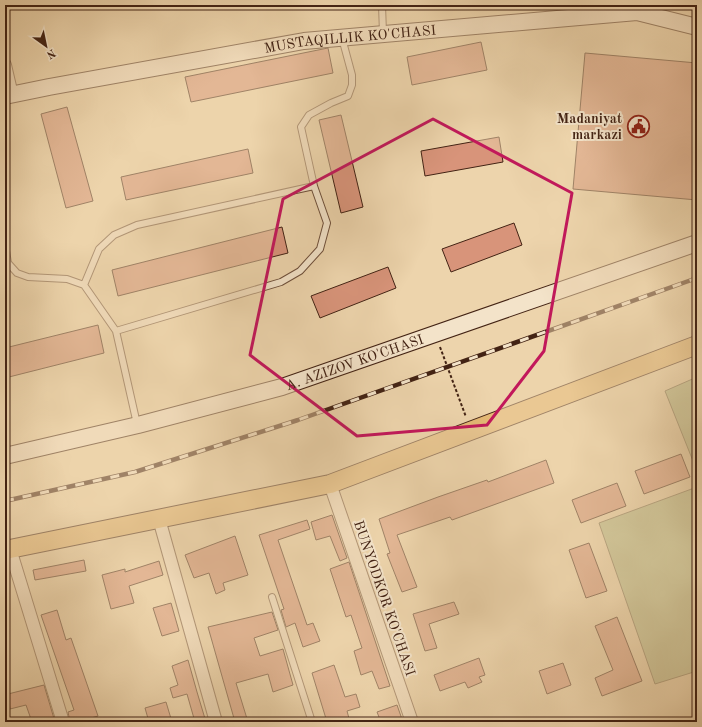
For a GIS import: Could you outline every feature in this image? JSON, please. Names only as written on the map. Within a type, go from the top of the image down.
[{"type":"main road","points":[[7,550],[330,484],[697,345]]},
{"type":"street","name":"MUSTAQILLIK KO'CHASI","points":[[8,95],[304,41],[342,37],[638,8],[697,27]]},
{"type":"street","points":[[5,65],[8,95]]},
{"type":"street","name":"A. AZIZOV KO'CHASI","points":[[5,456],[138,425],[282,387],[697,243]]},
{"type":"street","name":"BUNYODKOR KO'CHASI","points":[[330,484],[412,722]]},
{"type":"street","points":[[158,519],[216,722]]},
{"type":"street","points":[[7,550],[63,722]]},
{"type":"lane","points":[[382,5],[383,34]]},
{"type":"lane","points":[[116,331],[281,282],[300,271],[320,249],[328,223],[314,186],[301,127],[309,115],[331,102],[348,96],[352,85],[352,75],[342,37]]},
{"type":"lane","points":[[84,285],[99,249],[114,235],[131,227],[314,186]]},
{"type":"lane","points":[[5,245],[8,263],[17,273],[28,277],[67,279],[84,285],[116,331],[138,425]]},
{"type":"lane","points":[[272,597],[312,722]]},
{"type":"path","points":[[436,334],[471,431]]},
{"type":"highlighted area","points":[[433,119],[572,193],[544,351],[487,425],[357,436],[250,355],[283,199]]},
{"type":"green space","points":[[697,377],[697,471],[665,391]]},
{"type":"green space","points":[[697,487],[697,671],[655,684],[599,523]]},
{"type":"building","points":[[481,42],[487,70],[412,85],[407,57]]},
{"type":"building","points":[[328,48],[333,73],[191,102],[185,77]]},
{"type":"building","name":"Madaniyat markazi","points":[[585,53],[697,63],[697,200],[573,189]]},
{"type":"building","points":[[67,107],[93,201],[66,208],[41,114]]},
{"type":"building","points":[[341,115],[363,207],[341,213],[319,120]]},
{"type":"building","points":[[499,137],[503,162],[425,176],[421,151]]},
{"type":"building","points":[[248,149],[253,173],[126,200],[121,177]]},
{"type":"building","points":[[514,223],[522,245],[451,272],[442,249]]},
{"type":"building","points":[[282,227],[288,253],[118,296],[112,270]]},
{"type":"building","points":[[388,267],[396,288],[320,318],[311,296]]},
{"type":"building","points":[[98,325],[104,353],[5,378],[5,348]]},
{"type":"building","points":[[681,454],[690,477],[644,494],[635,471]]},
{"type":"building","points":[[546,460],[554,483],[452,520],[450,517],[397,535],[417,587],[402,592],[387,554],[390,553],[379,519],[487,480],[488,482]]},
{"type":"building","points":[[617,483],[626,506],[581,523],[572,500]]},
{"type":"building","points":[[332,515],[347,558],[340,561],[330,536],[316,540],[311,522]]},
{"type":"building","points":[[307,520],[310,529],[278,540],[307,625],[313,623],[320,641],[303,647],[295,623],[286,627],[281,610],[284,609],[259,535]]},
{"type":"building","points":[[235,536],[248,575],[223,583],[225,590],[216,594],[209,573],[194,578],[185,555]]},
{"type":"building","points":[[589,543],[607,591],[586,598],[569,550]]},
{"type":"building","points":[[84,560],[86,571],[35,580],[33,570]]},
{"type":"building","points":[[159,561],[163,575],[129,586],[134,603],[111,609],[102,575],[125,569],[125,572]]},
{"type":"building","points":[[349,562],[390,686],[379,689],[372,671],[361,675],[354,651],[362,648],[351,615],[346,617],[330,569]]},
{"type":"building","points":[[454,602],[459,614],[429,624],[437,648],[425,651],[413,614]]},
{"type":"building","points":[[171,603],[179,631],[162,636],[153,608]]},
{"type":"building","points":[[57,610],[66,640],[71,638],[98,716],[77,722],[70,722],[68,712],[74,710],[41,615]]},
{"type":"building","points":[[272,612],[278,630],[254,638],[260,656],[283,649],[293,685],[273,692],[268,674],[236,683],[248,722],[235,722],[208,627]]},
{"type":"building","points":[[617,617],[642,681],[602,696],[595,678],[613,670],[595,626]]},
{"type":"building","points":[[479,658],[485,675],[479,677],[482,682],[468,688],[465,682],[440,691],[434,675]]},
{"type":"building","points":[[188,660],[206,722],[195,722],[187,694],[173,698],[170,688],[178,685],[172,666]]},
{"type":"building","points":[[563,663],[571,685],[547,694],[539,671]]},
{"type":"building","points":[[334,665],[345,697],[356,694],[360,707],[347,711],[350,722],[327,722],[312,673]]},
{"type":"building","points":[[44,685],[55,722],[32,722],[26,705],[10,709],[8,694]]},
{"type":"building","points":[[166,702],[172,722],[149,722],[145,708]]},
{"type":"building","points":[[397,705],[403,722],[381,722],[377,712]]},
{"type":"railway","points":[[5,501],[135,472],[298,420],[697,278]]},
{"type":"place","name":"Madaniyat markazi","points":[[638,126]]}]
